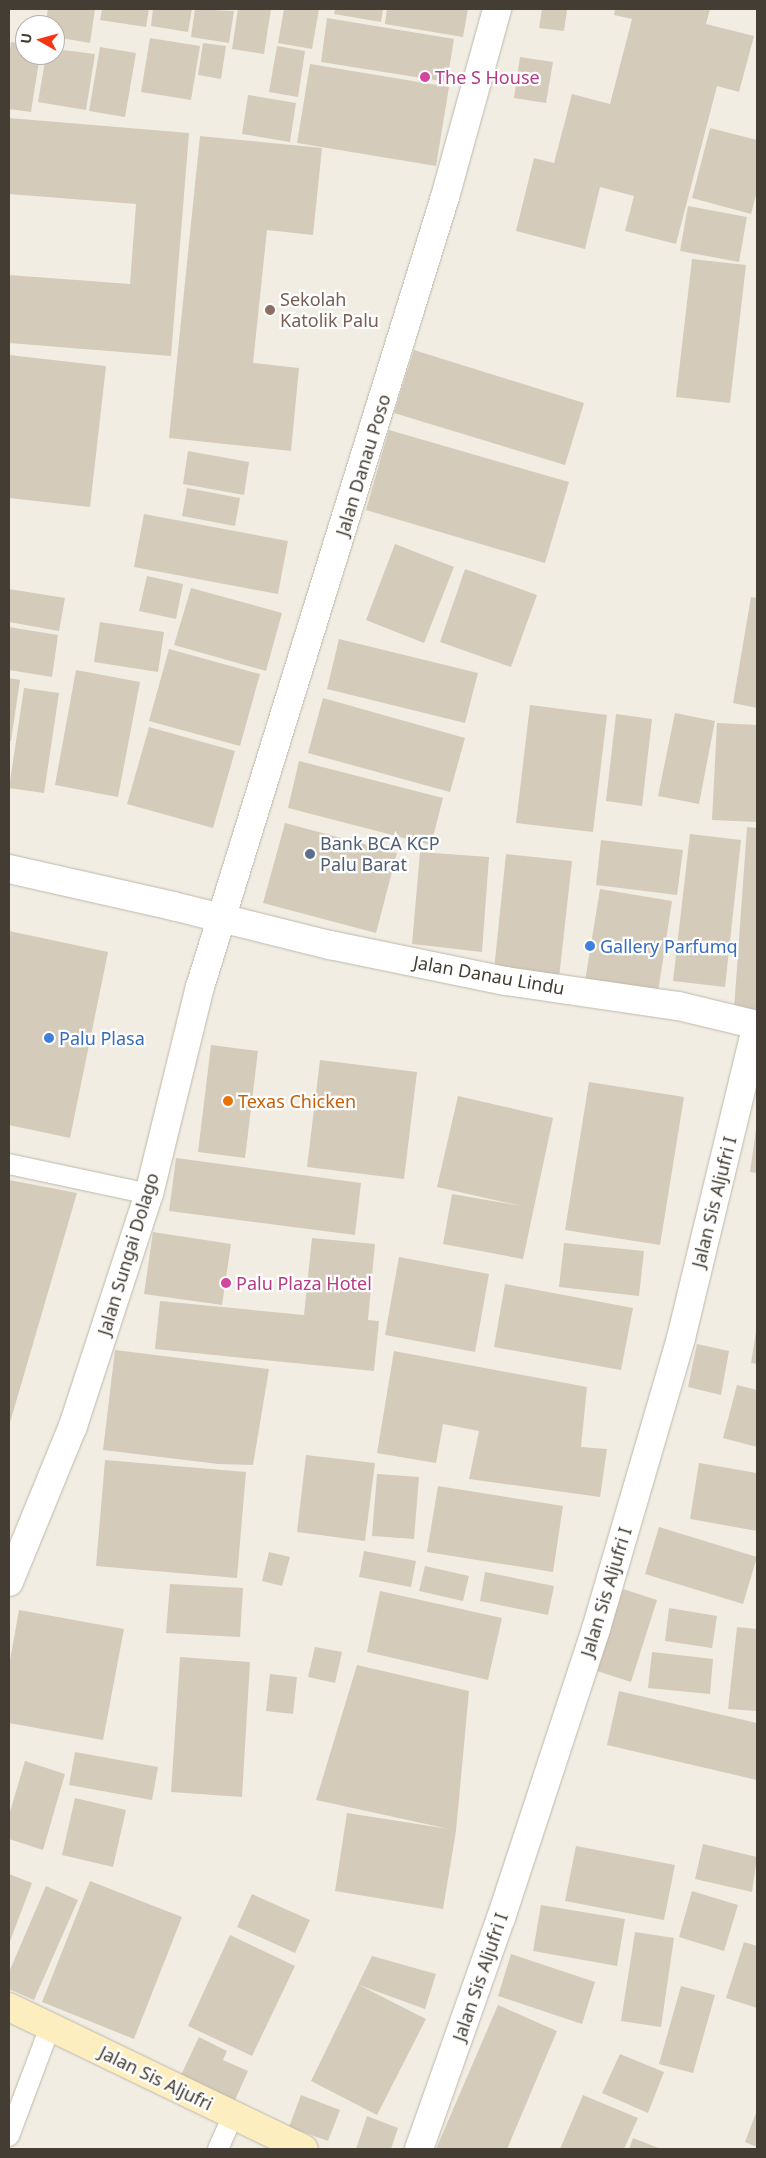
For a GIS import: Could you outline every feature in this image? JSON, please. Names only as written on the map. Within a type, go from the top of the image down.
[{"type":"main road","name":"Jalan Sis Aljufri","points":[[9,2007],[304,2149]]},
{"type":"street","name":"Jalan Danau Poso","points":[[221,919],[445,197],[497,9]]},
{"type":"street","name":"Jalan Danau Lindu","points":[[9,869],[330,945],[506,981],[678,1006],[757,1025]]},
{"type":"street","name":"Jalan Sungai Dolago","points":[[9,1582],[73,1426],[149,1194],[200,986],[221,919]]},
{"type":"street","name":"Jalan Sis Aljufri I","points":[[419,2149],[501,1918],[596,1629],[681,1338],[757,1025]]},
{"type":"lane","points":[[9,1164],[149,1194]]},
{"type":"lane","points":[[9,2136],[50,2027]]},
{"type":"lane","points":[[218,2149],[233,2115]]},
{"type":"building","points":[[48,9],[95,9],[90,43],[65,39],[65,15],[47,15]]},
{"type":"building","points":[[102,9],[149,9],[146,27],[100,20]]},
{"type":"building","points":[[153,9],[192,9],[188,32],[151,26]]},
{"type":"building","points":[[195,9],[234,11],[229,43],[191,37]]},
{"type":"building","points":[[238,9],[271,9],[264,54],[232,49]]},
{"type":"building","points":[[284,9],[319,9],[312,49],[278,43]]},
{"type":"building","points":[[335,9],[383,9],[381,22],[334,14]]},
{"type":"building","points":[[387,9],[468,9],[463,37],[385,24]]},
{"type":"building","points":[[542,9],[567,10],[564,31],[539,28]]},
{"type":"building","points":[[615,9],[710,9],[706,24],[754,36],[739,92],[717,86],[676,244],[625,231],[634,196],[600,187],[585,249],[516,231],[534,158],[554,163],[572,94],[610,104],[632,19],[614,15]]},
{"type":"building","points":[[327,18],[454,39],[447,82],[321,62]]},
{"type":"building","points":[[150,38],[200,46],[191,100],[141,92]]},
{"type":"building","points":[[11,42],[15,43],[15,65],[38,65],[31,112],[9,109],[9,58]]},
{"type":"building","points":[[203,43],[226,46],[221,79],[198,75]]},
{"type":"building","points":[[277,46],[305,51],[298,97],[269,92]]},
{"type":"building","points":[[100,47],[136,53],[125,117],[89,111]]},
{"type":"building","points":[[65,50],[95,54],[86,110],[38,102],[44,65],[65,65]]},
{"type":"building","points":[[520,57],[553,62],[546,103],[514,98]]},
{"type":"building","points":[[310,64],[449,87],[436,166],[297,143]]},
{"type":"building","points":[[248,95],[296,103],[290,142],[242,134]]},
{"type":"building","points":[[9,118],[189,133],[171,356],[9,343],[9,275],[130,284],[136,204],[9,194]]},
{"type":"building","points":[[710,128],[757,140],[757,191],[751,214],[692,198]]},
{"type":"building","points":[[200,136],[322,148],[313,235],[267,230],[253,363],[299,368],[291,451],[169,438]]},
{"type":"building","points":[[688,206],[747,217],[739,262],[680,251]]},
{"type":"building","points":[[692,259],[746,265],[730,403],[676,397]]},
{"type":"building","points":[[414,350],[584,403],[565,465],[394,413]]},
{"type":"building","points":[[9,355],[106,366],[90,507],[9,498]]},
{"type":"building","points":[[389,430],[569,482],[545,563],[366,510]]},
{"type":"building","points":[[188,451],[249,462],[244,495],[183,484]]},
{"type":"building","points":[[187,488],[240,498],[235,526],[182,516]]},
{"type":"building","points":[[144,514],[288,541],[278,594],[134,567]]},
{"type":"building","points":[[395,544],[454,567],[424,643],[366,620]]},
{"type":"building","points":[[465,569],[537,595],[511,667],[440,642]]},
{"type":"building","points":[[147,576],[183,584],[176,619],[139,611]]},
{"type":"building","points":[[191,588],[282,613],[266,671],[174,645]]},
{"type":"building","points":[[9,589],[65,598],[59,631],[9,622]]},
{"type":"building","points":[[751,597],[757,598],[757,708],[733,703]]},
{"type":"building","points":[[100,622],[164,632],[158,672],[94,662]]},
{"type":"building","points":[[9,627],[58,635],[52,677],[9,670]]},
{"type":"building","points":[[339,639],[478,673],[465,723],[327,689]]},
{"type":"building","points":[[169,649],[260,674],[240,746],[149,721]]},
{"type":"building","points":[[76,670],[140,682],[118,797],[55,785]]},
{"type":"building","points":[[9,678],[20,680],[11,741],[9,741]]},
{"type":"building","points":[[24,688],[59,693],[44,793],[9,788]]},
{"type":"building","points":[[323,698],[465,738],[450,792],[308,753]]},
{"type":"building","points":[[530,705],[607,715],[593,832],[516,823]]},
{"type":"building","points":[[675,713],[715,721],[699,804],[658,796]]},
{"type":"building","points":[[616,714],[652,719],[642,806],[606,801]]},
{"type":"building","points":[[717,723],[757,725],[757,822],[712,820]]},
{"type":"building","points":[[149,727],[235,751],[213,828],[127,804]]},
{"type":"building","points":[[299,761],[443,798],[431,845],[288,808]]},
{"type":"building","points":[[285,823],[397,853],[376,933],[263,903]]},
{"type":"building","points":[[747,827],[757,828],[757,1010],[734,1009]]},
{"type":"building","points":[[690,834],[741,840],[725,987],[673,981]]},
{"type":"building","points":[[601,840],[683,850],[677,895],[596,885]]},
{"type":"building","points":[[420,852],[489,857],[482,952],[412,944]]},
{"type":"building","points":[[506,854],[572,861],[559,978],[494,970]]},
{"type":"building","points":[[600,889],[672,901],[658,992],[585,981]]},
{"type":"building","name":"Palu Plasa","points":[[9,931],[108,952],[70,1138],[9,1125]]},
{"type":"building","name":"Texas Chicken","points":[[211,1045],[258,1051],[245,1158],[198,1152]]},
{"type":"building","points":[[320,1060],[417,1072],[404,1179],[307,1167]]},
{"type":"building","points":[[589,1082],[684,1097],[660,1245],[565,1230]]},
{"type":"building","points":[[458,1096],[553,1118],[523,1259],[443,1244],[452,1194],[521,1206],[437,1187]]},
{"type":"building","points":[[757,1129],[757,1173],[750,1172]]},
{"type":"building","points":[[176,1158],[361,1183],[355,1235],[169,1211]]},
{"type":"building","points":[[9,1180],[77,1193],[9,1426]]},
{"type":"building","points":[[153,1232],[231,1244],[222,1305],[144,1294]]},
{"type":"building","points":[[312,1238],[375,1244],[368,1320],[379,1321],[374,1371],[155,1349],[160,1301],[304,1315]]},
{"type":"building","points":[[564,1243],[644,1251],[639,1296],[559,1287]]},
{"type":"building","points":[[399,1257],[489,1274],[475,1352],[385,1335]]},
{"type":"building","points":[[505,1284],[633,1308],[621,1370],[494,1347]]},
{"type":"building","points":[[757,1333],[757,1364],[751,1363]]},
{"type":"building","points":[[697,1344],[729,1351],[721,1395],[688,1387]]},
{"type":"building","points":[[115,1350],[269,1369],[253,1465],[218,1464],[103,1450]]},
{"type":"building","points":[[394,1351],[587,1387],[581,1447],[607,1449],[600,1497],[469,1479],[479,1431],[443,1424],[436,1463],[377,1453]]},
{"type":"building","points":[[737,1385],[757,1390],[757,1447],[723,1438]]},
{"type":"building","points":[[306,1455],[375,1463],[365,1541],[297,1532]]},
{"type":"building","points":[[105,1460],[246,1472],[237,1578],[96,1566]]},
{"type":"building","points":[[699,1463],[757,1473],[757,1531],[690,1519]]},
{"type":"building","points":[[377,1474],[419,1477],[414,1539],[372,1536]]},
{"type":"building","points":[[438,1486],[563,1506],[553,1572],[427,1552]]},
{"type":"building","points":[[659,1527],[757,1557],[743,1604],[645,1574]]},
{"type":"building","points":[[364,1551],[416,1561],[411,1587],[359,1577]]},
{"type":"building","points":[[269,1552],[290,1557],[282,1586],[262,1581]]},
{"type":"building","points":[[425,1566],[469,1576],[463,1601],[419,1591]]},
{"type":"building","points":[[485,1572],[554,1586],[548,1615],[480,1601]]},
{"type":"building","points":[[170,1584],[243,1588],[240,1637],[166,1633]]},
{"type":"building","points":[[623,1589],[657,1600],[631,1682],[597,1671]]},
{"type":"building","points":[[380,1591],[502,1618],[488,1680],[367,1652]]},
{"type":"building","points":[[669,1608],[717,1616],[712,1648],[665,1641]]},
{"type":"building","points":[[19,1610],[124,1629],[103,1740],[9,1723],[9,1666]]},
{"type":"building","points":[[737,1627],[757,1629],[757,1711],[728,1709]]},
{"type":"building","points":[[315,1647],[342,1652],[335,1683],[308,1677]]},
{"type":"building","points":[[652,1652],[713,1659],[710,1694],[648,1688]]},
{"type":"building","points":[[180,1657],[250,1662],[242,1797],[171,1792]]},
{"type":"building","points":[[357,1665],[469,1691],[456,1831],[443,1909],[335,1891],[347,1813],[449,1829],[316,1800]]},
{"type":"building","points":[[270,1674],[297,1677],[293,1714],[266,1711]]},
{"type":"building","points":[[619,1691],[757,1723],[757,1780],[607,1745]]},
{"type":"building","points":[[75,1752],[158,1767],[152,1800],[69,1785]]},
{"type":"building","points":[[25,1761],[65,1774],[43,1850],[9,1839],[9,1815]]},
{"type":"building","points":[[75,1798],[126,1810],[113,1867],[62,1855]]},
{"type":"building","points":[[703,1844],[757,1857],[752,1892],[695,1879]]},
{"type":"building","points":[[576,1846],[675,1865],[664,1920],[565,1901]]},
{"type":"building","points":[[9,1874],[32,1883],[9,1944]]},
{"type":"building","points":[[90,1881],[182,1917],[134,2039],[42,2002]]},
{"type":"building","points":[[46,1886],[78,1900],[34,2000],[9,1989],[9,1972]]},
{"type":"building","points":[[692,1891],[738,1905],[724,1951],[679,1937]]},
{"type":"building","points":[[252,1894],[310,1920],[295,1953],[237,1927]]},
{"type":"building","points":[[541,1905],[625,1919],[617,1966],[533,1951]]},
{"type":"building","points":[[635,1932],[674,1938],[661,2027],[621,2021]]},
{"type":"building","points":[[230,1935],[295,1966],[252,2056],[188,2026]]},
{"type":"building","points":[[744,1942],[757,1946],[757,2008],[726,1998]]},
{"type":"building","points":[[511,1954],[595,1982],[582,2024],[498,1996]]},
{"type":"building","points":[[372,1956],[436,1974],[425,2009],[359,1985],[426,2019],[377,2115],[311,2081]]},
{"type":"building","points":[[681,1986],[715,1995],[693,2073],[659,2064]]},
{"type":"building","points":[[498,2005],[557,2031],[507,2149],[436,2149]]},
{"type":"building","points":[[199,2037],[227,2051],[223,2060],[248,2071],[235,2100],[181,2075]]},
{"type":"building","points":[[620,2054],[664,2072],[648,2113],[602,2093]]},
{"type":"building","points":[[301,2095],[340,2110],[328,2141],[289,2127]]},
{"type":"building","points":[[583,2095],[638,2118],[624,2149],[560,2149]]},
{"type":"building","points":[[757,2110],[757,2147],[745,2142]]},
{"type":"building","points":[[367,2116],[398,2128],[391,2149],[356,2149]]},
{"type":"building","points":[[633,2138],[661,2149],[629,2149]]},
{"type":"place","name":"The S House","points":[[425,77]]},
{"type":"place","name":"Sekolah Katolik Palu","points":[[270,310]]},
{"type":"place","name":"Bank BCA KCP Palu Barat","points":[[310,854]]},
{"type":"place","name":"Gallery Parfumq","points":[[590,946]]},
{"type":"place","name":"Palu Plasa","points":[[49,1038]]},
{"type":"place","name":"Texas Chicken","points":[[228,1101]]},
{"type":"place","name":"Palu Plaza Hotel","points":[[226,1283]]}]
